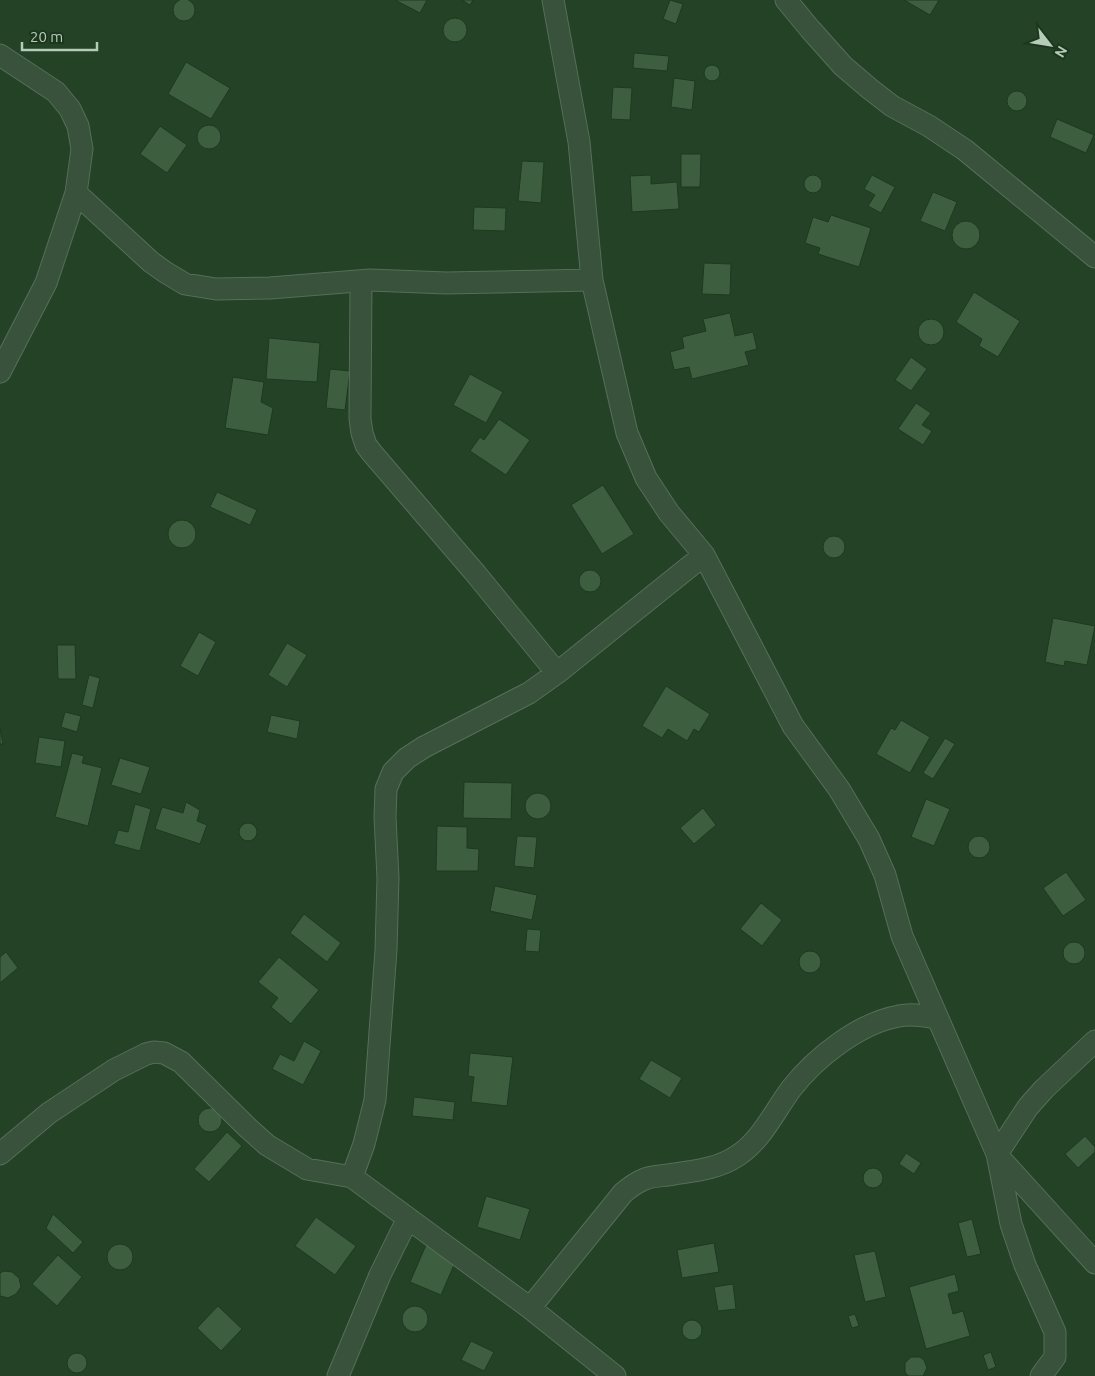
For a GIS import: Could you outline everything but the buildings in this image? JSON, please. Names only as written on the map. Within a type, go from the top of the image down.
[{"type":"street","points":[[553,0],[579,142],[592,280],[627,433],[646,478],[669,513],[704,555],[793,726],[839,789],[869,839],[885,875],[902,936],[996,1154],[1011,1224],[1025,1265],[1055,1332],[1055,1357],[1041,1376]]},
{"type":"street","points":[[786,0],[843,66],[870,89],[892,106],[929,126],[965,150],[1095,257]]},
{"type":"street","points":[[0,55],[56,92],[70,109],[78,126],[82,149],[76,194],[46,283],[0,372]]},
{"type":"street","points":[[76,194],[151,262],[186,284],[216,289],[270,288],[361,281],[446,283],[592,280]]},
{"type":"street","points":[[361,281],[360,419],[366,445],[557,673]]},
{"type":"street","points":[[352,1177],[364,1144],[375,1100],[386,950],[388,878],[385,817],[386,789],[393,772],[407,758],[424,746],[529,693],[557,673],[704,555]]},
{"type":"street","points":[[530,1308],[623,1193],[635,1184],[646,1178],[711,1168],[737,1156],[758,1137],[792,1089],[810,1068],[834,1047],[871,1025],[900,1016],[937,1018]]},
{"type":"street","points":[[996,1154],[1028,1107],[1044,1089],[1095,1041]]},
{"type":"street","points":[[0,1154],[49,1113],[114,1070],[146,1054],[154,1052],[164,1053],[181,1062],[267,1145],[307,1169],[352,1177],[530,1308],[615,1376]]},
{"type":"street","points":[[996,1154],[1095,1263]]},
{"type":"street","points":[[338,1376],[380,1275],[408,1218]]}]
